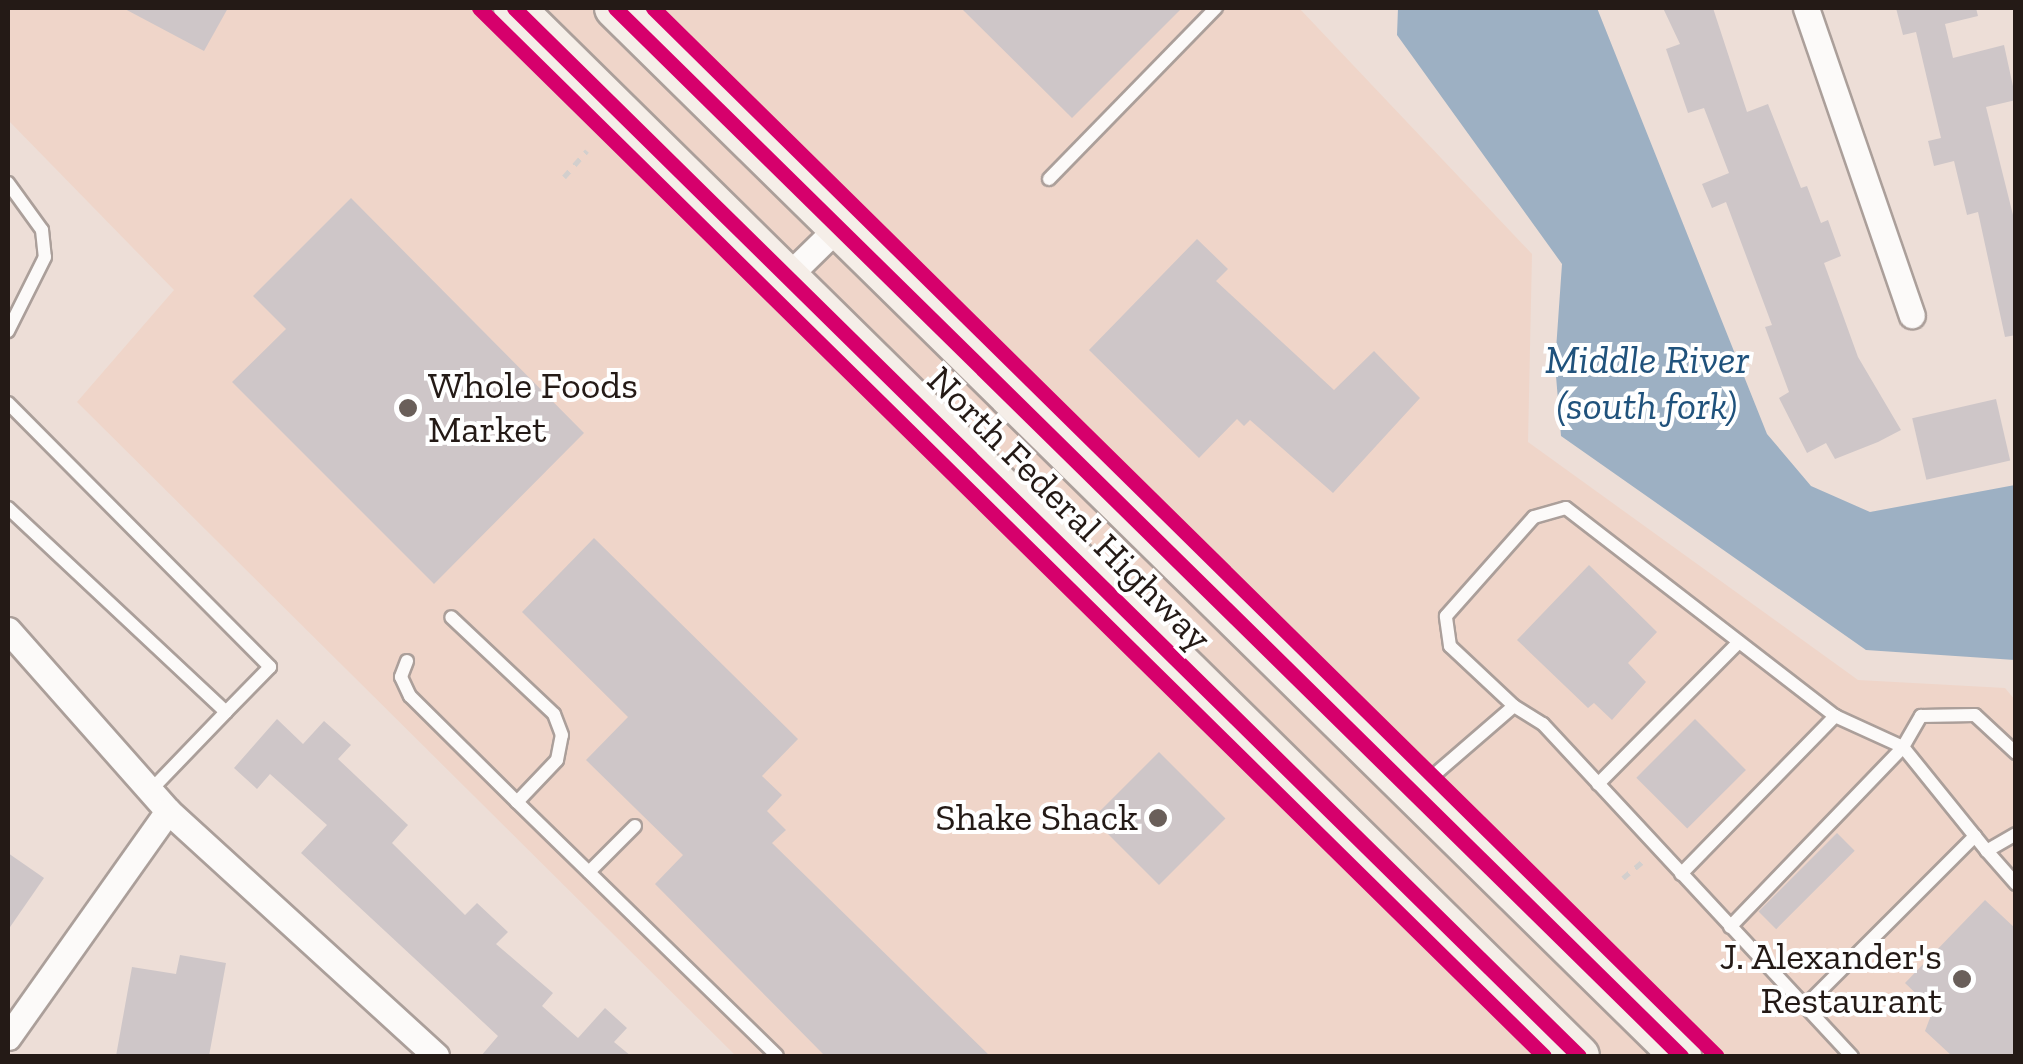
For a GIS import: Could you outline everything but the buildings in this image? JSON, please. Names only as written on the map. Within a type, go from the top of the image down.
[{"type":"main road","name":"North Federal Highway","points":[[514,8],[1579,1056]]},
{"type":"main road","name":"North Federal Highway","points":[[615,8],[1680,1056]]},
{"type":"street","points":[[1806,8],[1912,315]]},
{"type":"street","points":[[787,278],[838,227]]},
{"type":"street","points":[[8,630],[168,811],[436,1056]]},
{"type":"street","points":[[8,1037],[168,811]]},
{"type":"lane","points":[[1049,178],[1216,8]]},
{"type":"lane","points":[[8,183],[42,230],[46,258],[8,331]]},
{"type":"lane","points":[[8,403],[270,666],[150,790]]},
{"type":"lane","points":[[8,508],[226,712]]},
{"type":"lane","points":[[1843,1055],[1804,1007],[1598,784],[1450,646],[1446,616],[1534,517],[1566,508],[1834,716],[1903,747],[2016,884]]},
{"type":"lane","points":[[451,618],[554,714],[562,736],[557,760],[518,802]]},
{"type":"lane","points":[[1598,784],[1739,642]]},
{"type":"lane","points":[[408,661],[402,678],[410,696],[777,1056]]},
{"type":"lane","points":[[1413,793],[1514,706]]},
{"type":"lane","points":[[1730,927],[1903,747],[1921,716],[1976,714],[2016,753]]},
{"type":"lane","points":[[1681,874],[1834,716]]},
{"type":"lane","points":[[589,872],[635,826]]},
{"type":"lane","points":[[1987,851],[2016,834]]},
{"type":"lane","points":[[1804,1007],[1976,836]]},
{"type":"path","points":[[564,178],[587,151]]},
{"type":"path","points":[[1623,878],[1644,859]]},
{"type":"shaded area","points":[[8,8],[1299,8],[1532,254],[1528,442],[1858,680],[2005,688],[2015,700],[2015,1056],[736,1056],[77,402],[174,290],[8,120]]},
{"type":"water","name":"Middle River (south fork)","points":[[1398,8],[1597,8],[1767,434],[1811,486],[1870,512],[2015,485],[2015,660],[1866,650],[1561,436],[1555,364],[1562,264],[1397,35]]},
{"type":"cycle path","points":[[479,8],[1544,1056]]},
{"type":"cycle path","points":[[514,8],[1579,1056]]},
{"type":"cycle path","points":[[615,8],[1681,1056]]},
{"type":"cycle path","points":[[653,8],[1717,1056]]},
{"type":"place","name":"Whole Foods Market","points":[[408,408]]},
{"type":"place","name":"Shake Shack","points":[[1158,818]]},
{"type":"place","name":"J. Alexander's Restaurant","points":[[1962,979]]}]
